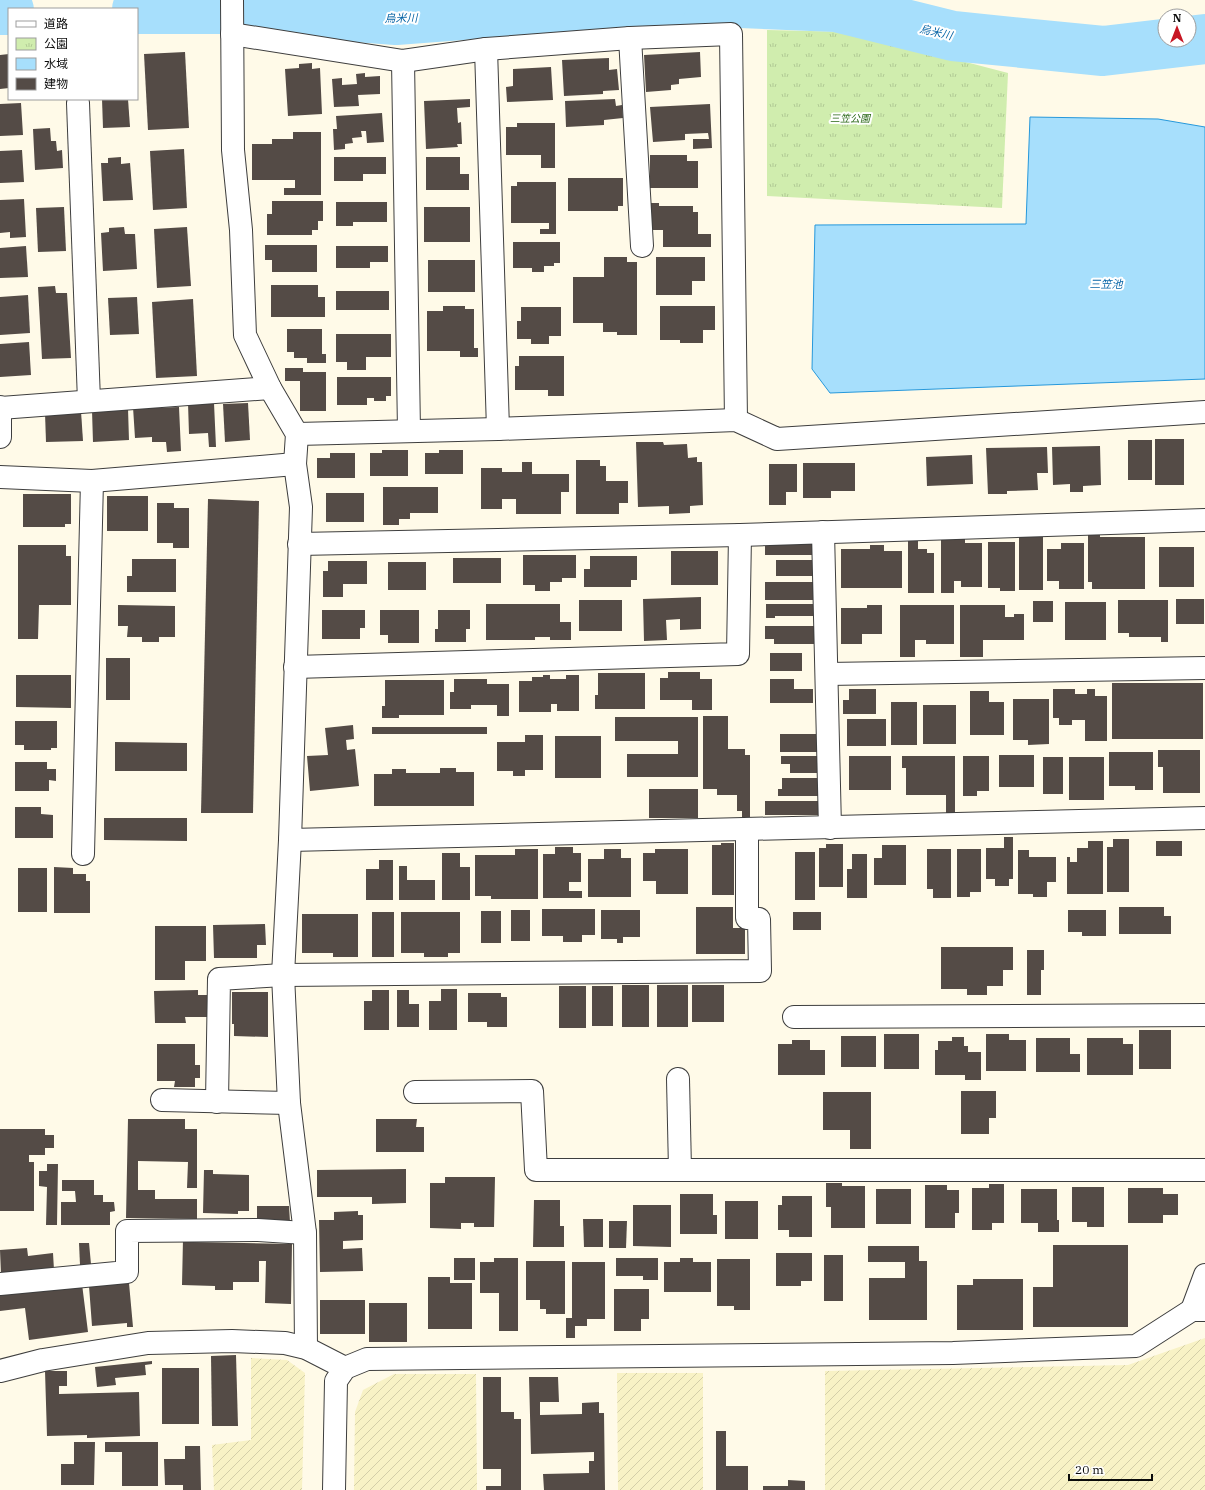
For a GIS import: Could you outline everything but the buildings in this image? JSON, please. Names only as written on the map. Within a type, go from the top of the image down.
[{"type":"street","points":[[232,0],[233,150],[241,230],[245,336],[270,388],[297,434],[295,464],[301,507],[290,840],[283,976],[289,1103],[305,1233],[306,1348]]},
{"type":"street","points":[[232,28],[403,61],[486,49],[630,38],[731,34],[736,420]]},
{"type":"street","points":[[630,38],[642,246]]},
{"type":"street","points":[[486,49],[498,429]]},
{"type":"street","points":[[403,61],[409,430]]},
{"type":"street","points":[[78,103],[89,401]]},
{"type":"street","points":[[0,438],[0,408],[270,388]]},
{"type":"street","points":[[297,434],[409,430],[498,429],[736,420],[777,439],[1205,412]]},
{"type":"street","points":[[0,477],[92,481],[295,464]]},
{"type":"street","points":[[83,854],[92,481]]},
{"type":"street","points":[[300,544],[740,535],[1205,520]]},
{"type":"street","points":[[823,532],[830,828]]},
{"type":"street","points":[[295,667],[738,654],[740,535]]},
{"type":"street","points":[[827,674],[1205,668]]},
{"type":"street","points":[[290,840],[1205,818]]},
{"type":"street","points":[[217,1102],[219,979],[283,976],[760,971],[759,919],[747,918],[747,829]]},
{"type":"street","points":[[794,1017],[1205,1015]]},
{"type":"street","points":[[678,1079],[680,1170]]},
{"type":"street","points":[[415,1092],[532,1091],[536,1170],[1205,1170]]},
{"type":"street","points":[[162,1100],[289,1103]]},
{"type":"street","points":[[0,1284],[127,1272],[127,1231],[258,1230],[305,1233]]},
{"type":"street","points":[[340,1374],[367,1359],[953,1353],[1136,1346],[1199,1310],[1205,1275]]},
{"type":"street","points":[[0,1371],[43,1360],[148,1343],[285,1343],[306,1348],[340,1374]]},
{"type":"street","points":[[334,1490],[340,1374]]},
{"type":"shaded area","points":[[1205,1338],[1205,1490],[825,1490],[825,1371],[1128,1365]]},
{"type":"shaded area","points":[[251,1358],[287,1360],[305,1373],[302,1490],[214,1490],[212,1445],[251,1440]]},
{"type":"shaded area","points":[[617,1373],[703,1373],[703,1490],[618,1490]]},
{"type":"shaded area","points":[[394,1374],[476,1374],[477,1490],[354,1490],[355,1412],[363,1390]]},
{"type":"green space","name":"三笠公園","points":[[767,30],[851,32],[1008,73],[1002,208],[767,196]]},
{"type":"water","name":"三笠池","points":[[1030,117],[1158,119],[1205,127],[1205,379],[830,393],[812,369],[815,225],[1026,224]]},
{"type":"waterway","name":"烏米川","points":[[138,9],[249,9],[396,20],[664,0]]},
{"type":"waterway","name":"烏米川","points":[[668,0],[836,7],[953,36],[1103,51],[1205,39]]},
{"type":"waterway","name":"烏米川","points":[[0,10],[8,10]]}]
